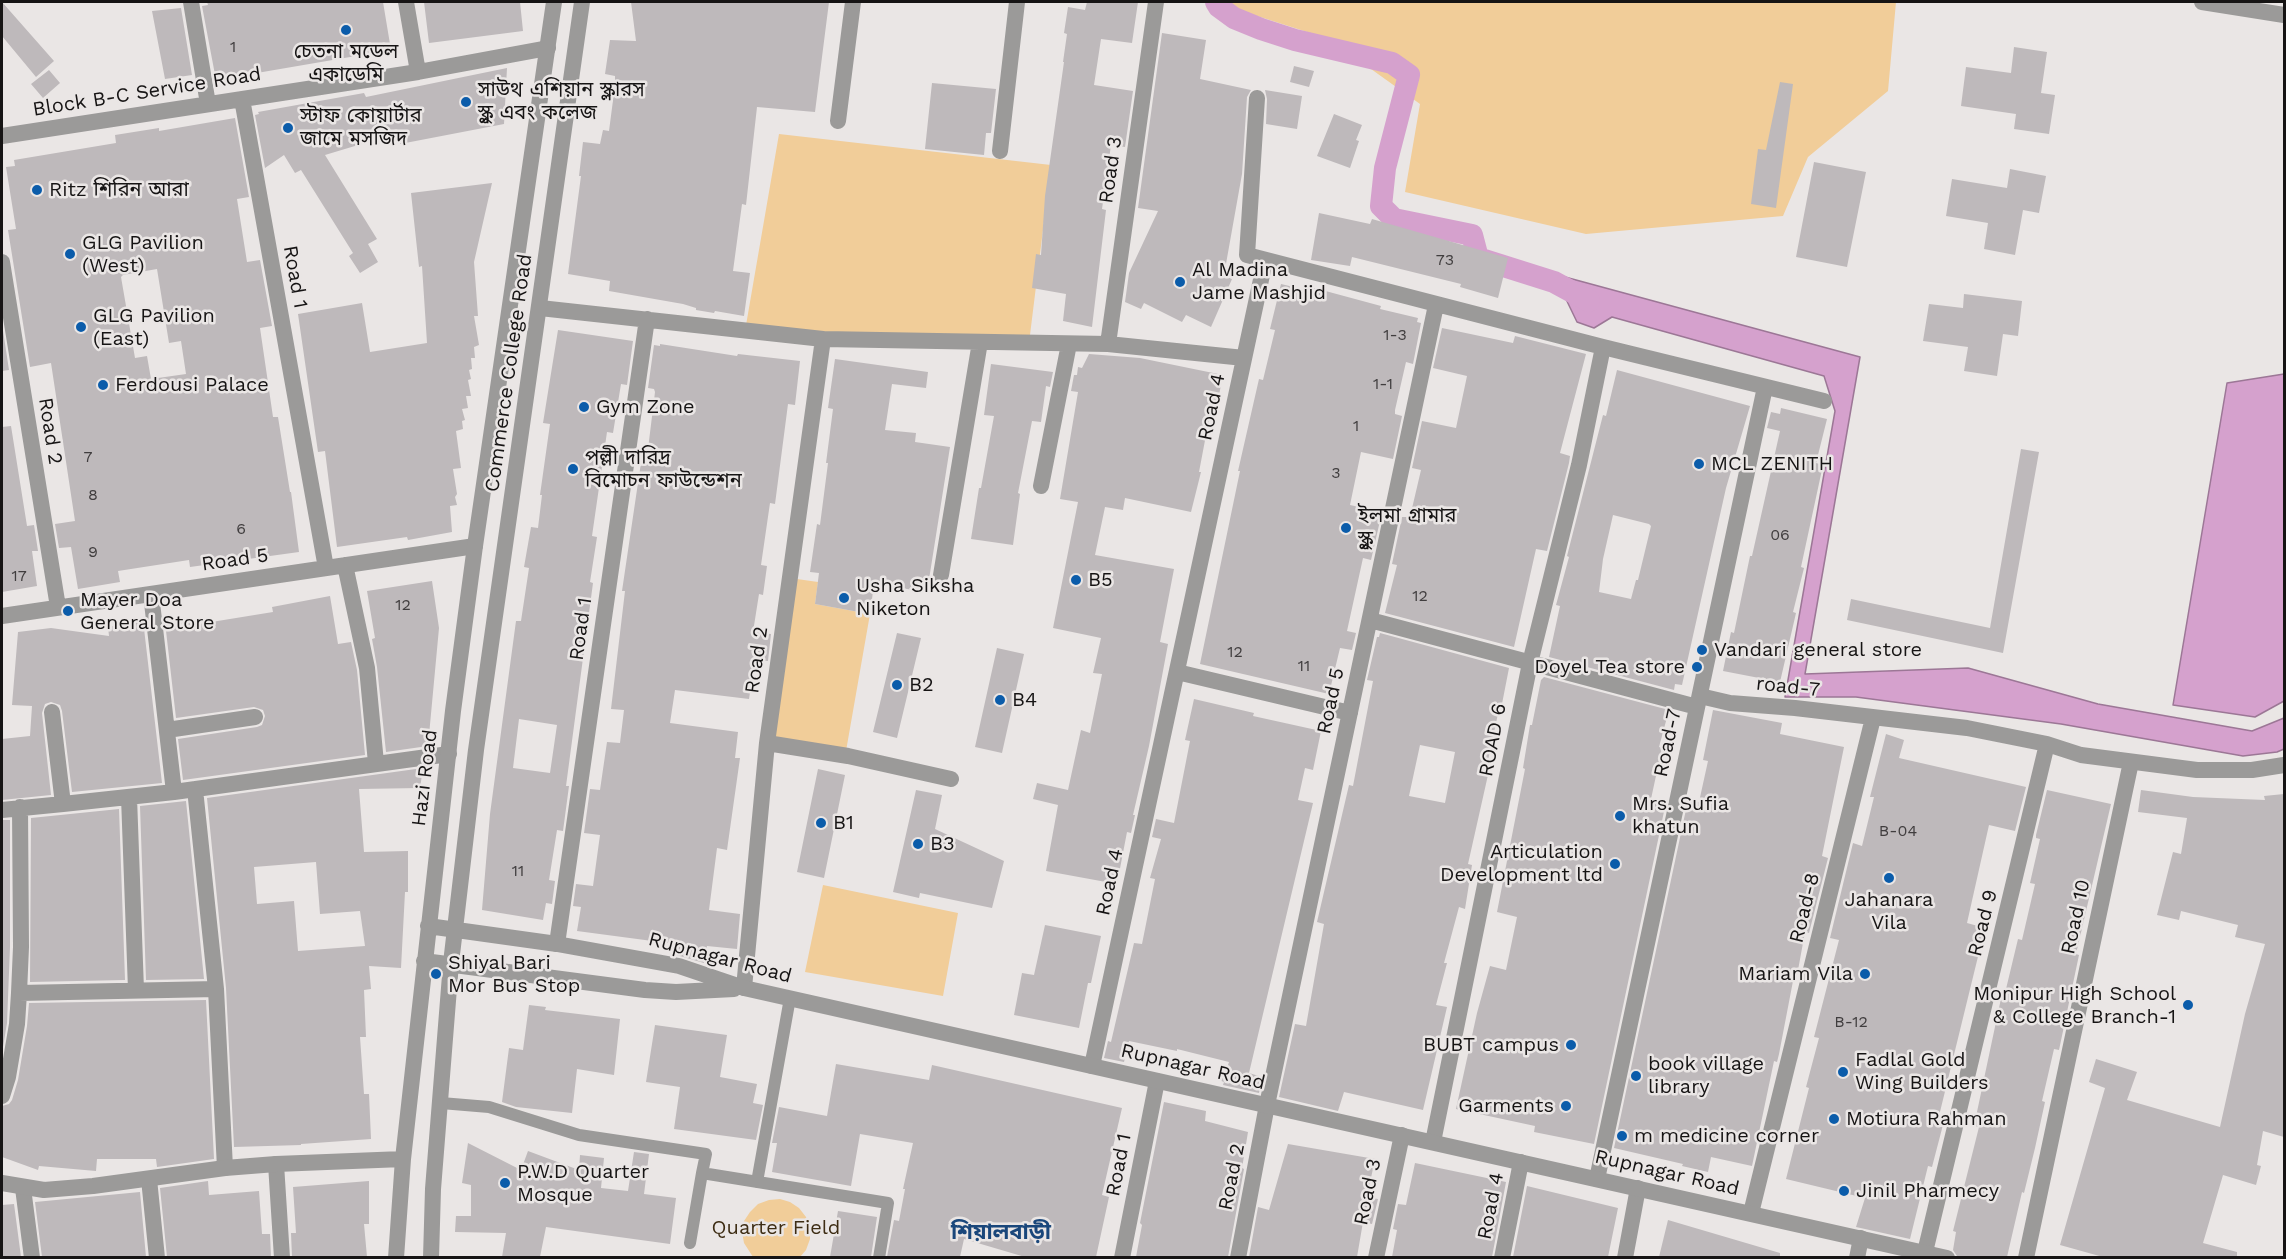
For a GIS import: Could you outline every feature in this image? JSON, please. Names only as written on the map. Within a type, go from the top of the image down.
[{"type":"street","points":[[191,2],[208,104]]},
{"type":"street","points":[[406,2],[417,72]]},
{"type":"street","name":"Commerce College Road","points":[[510,306],[554,2]]},
{"type":"street","name":"Commerce College Road","points":[[431,1257],[433,1189],[451,963],[476,750],[582,2]]},
{"type":"street","points":[[838,121],[854,2]]},
{"type":"street","points":[[1000,151],[1017,2]]},
{"type":"street","name":"Road 3","points":[[1108,344],[1155,2]]},
{"type":"street","points":[[2202,2],[2284,15]]},
{"type":"street","name":"Block B-C Service Road","points":[[2,136],[417,72],[548,48]]},
{"type":"street","points":[[1257,98],[1247,255],[1436,305],[1824,401]]},
{"type":"street","name":"Road 1","points":[[242,99],[326,568]]},
{"type":"street","name":"Road 4","points":[[1092,1066],[1265,261]]},
{"type":"street","name":"Road 2","points":[[2,262],[8,345],[58,607]]},
{"type":"street","name":"Road 5","points":[[1267,1105],[1436,305]]},
{"type":"street","name":"Hazi Road","points":[[396,1257],[403,1159],[428,926],[475,546],[510,306]]},
{"type":"street","points":[[540,308],[823,339],[1108,344],[1244,358]]},
{"type":"street","name":"Road 1","points":[[557,944],[647,319]]},
{"type":"street","name":"Road 2","points":[[744,988],[767,743],[823,339]]},
{"type":"street","points":[[941,575],[980,342]]},
{"type":"street","points":[[1041,486],[1069,344]]},
{"type":"street","name":"ROAD 6","points":[[1433,1142],[1530,663],[1579,465],[1603,347]]},
{"type":"street","name":"Road-7","points":[[1597,1179],[1765,387]]},
{"type":"street","name":"Road 5","points":[[2,616],[475,546]]},
{"type":"street","points":[[345,565],[367,668],[376,764]]},
{"type":"street","points":[[151,594],[174,792]]},
{"type":"street","name":"road-7","points":[[1370,620],[1530,663],[1698,701],[1795,708],[1967,728],[2047,744],[2081,755],[2197,770],[2252,770],[2284,765]]},
{"type":"street","points":[[1177,672],[1350,713]]},
{"type":"street","points":[[52,712],[63,804]]},
{"type":"street","points":[[167,730],[255,717]]},
{"type":"street","name":"Road-8","points":[[1751,1214],[1873,718]]},
{"type":"street","points":[[767,743],[848,756],[951,779]]},
{"type":"street","name":"Road 9","points":[[1925,1252],[2047,744]]},
{"type":"street","points":[[2,810],[174,792],[449,754]]},
{"type":"street","name":"Road 10","points":[[2026,1257],[2131,762]]},
{"type":"street","points":[[195,789],[216,989],[225,1168]]},
{"type":"street","points":[[129,797],[136,990]]},
{"type":"street","points":[[2,1096],[10,1066],[19,993],[20,807]]},
{"type":"street","name":"Rupnagar Road","points":[[428,926],[557,944],[680,966],[744,988],[1947,1257]]},
{"type":"street","points":[[424,961],[656,991],[744,988]]},
{"type":"street","points":[[19,993],[216,989]]},
{"type":"street","name":"Road 1","points":[[1122,1257],[1157,1081]]},
{"type":"street","name":"Road 2","points":[[1238,1257],[1267,1105]]},
{"type":"street","name":"Road 3","points":[[1376,1257],[1402,1135]]},
{"type":"street","points":[[2,1183],[44,1190],[225,1168],[403,1159]]},
{"type":"street","name":"Road 4","points":[[1502,1257],[1521,1162]]},
{"type":"street","points":[[276,1164],[282,1257]]},
{"type":"street","points":[[149,1179],[157,1257]]},
{"type":"street","points":[[23,1188],[32,1257]]},
{"type":"street","points":[[1625,1257],[1638,1188]]},
{"type":"street","points":[[1857,1257],[1861,1238]]},
{"type":"lane","points":[[757,1182],[790,998]]},
{"type":"lane","points":[[441,1103],[489,1107],[579,1136],[706,1154],[690,1244]]},
{"type":"lane","points":[[702,1173],[888,1203],[879,1257]]},
{"type":"green space","points":[[1229,2],[1896,2],[1888,91],[1808,157],[1783,216],[1586,234],[1405,192],[1420,104],[1329,39],[1229,7]]},
{"type":"green space","points":[[779,134],[1051,165],[1029,343],[745,331]]},
{"type":"green space","points":[[797,579],[818,582],[815,604],[870,614],[846,751],[772,741]]},
{"type":"green space","points":[[823,885],[958,913],[943,996],[805,972]]},
{"type":"green space","name":"Quarter Field","points":[[780,1199],[799,1208],[806,1217],[810,1227],[810,1239],[806,1250],[800,1257],[753,1257],[744,1243],[742,1232],[744,1221],[758,1204]]},
{"type":"shaded area","points":[[1565,277],[1860,357],[1805,674],[1968,668],[2098,704],[2252,731],[2284,718],[2284,749],[2243,756],[2061,724],[1856,697],[1785,697],[1835,411],[1824,376],[1612,317],[1594,328],[1577,322],[1563,293]]},
{"type":"shaded area","points":[[2284,374],[2284,701],[2255,717],[2173,705],[2227,383]]},
{"type":"building","points":[[2,2],[54,61],[36,77],[2,36]]},
{"type":"building","points":[[207,2],[383,2],[391,50],[216,80],[202,6],[208,5]]},
{"type":"building","points":[[424,2],[520,2],[523,31],[429,43]]},
{"type":"building","points":[[631,2],[829,2],[815,112],[757,107],[746,205],[742,204],[733,271],[750,273],[744,316],[696,310],[696,308],[683,304],[609,291],[610,281],[568,274],[581,176],[579,176],[583,142],[600,144],[603,130],[609,131],[615,85],[615,76],[605,74],[610,40],[636,41]]},
{"type":"building","points":[[1087,2],[1138,2],[1132,43],[1101,39],[1094,85],[1133,91],[1125,147],[1111,145],[1102,209],[1106,210],[1092,327],[1063,321],[1066,294],[1032,288],[1036,254],[1041,255],[1045,196],[1064,62],[1067,34],[1064,33],[1068,7],[1085,10]]},
{"type":"building","points":[[181,8],[192,75],[165,79],[152,11]]},
{"type":"building","points":[[1162,33],[1206,40],[1200,79],[1251,90],[1247,97],[1242,174],[1224,275],[1232,279],[1211,327],[1186,315],[1182,322],[1144,303],[1141,309],[1125,302],[1129,273],[1158,211],[1138,208]]},
{"type":"building","points":[[2014,47],[2047,52],[2041,93],[2055,95],[2049,134],[2014,129],[2016,114],[1961,106],[1966,67],[2011,73]]},
{"type":"building","points":[[1294,66],[1314,71],[1309,87],[1290,82]]},
{"type":"building","points":[[507,68],[504,124],[400,144],[398,133],[325,155],[377,239],[368,244],[378,262],[360,273],[349,256],[353,253],[301,170],[295,173],[284,155],[265,168],[255,115],[259,114],[258,112],[364,93],[366,97]]},
{"type":"building","points":[[49,70],[60,83],[43,98],[31,84]]},
{"type":"building","points":[[1780,82],[1793,84],[1776,208],[1751,204],[1758,149],[1766,150]]},
{"type":"building","points":[[932,83],[996,89],[991,133],[986,133],[984,155],[925,149]]},
{"type":"building","points":[[1265,90],[1302,96],[1297,129],[1266,124]]},
{"type":"building","points":[[1334,114],[1362,125],[1350,168],[1317,156]]},
{"type":"building","points":[[235,118],[249,197],[237,199],[247,262],[260,260],[272,326],[260,328],[273,417],[278,417],[299,552],[190,567],[189,560],[118,571],[120,582],[78,589],[71,547],[59,548],[55,524],[75,521],[51,363],[30,367],[8,230],[16,229],[6,167],[15,166],[14,160],[116,143],[115,135],[159,128],[159,131]],"holes":[[[157,269],[169,343],[181,341],[186,374],[151,379],[147,356],[135,358],[121,277],[123,275]]]},
{"type":"building","points":[[1814,162],[1866,172],[1847,267],[1796,257]]},
{"type":"building","points":[[2010,169],[2046,176],[2039,213],[2023,210],[2015,255],[1984,249],[1988,223],[1946,216],[1952,179],[2007,188]]},
{"type":"building","points":[[492,183],[474,262],[478,316],[474,316],[479,345],[474,347],[475,358],[471,358],[472,369],[469,370],[471,379],[468,380],[471,396],[466,396],[468,408],[462,409],[465,420],[462,421],[463,429],[456,431],[461,468],[453,469],[457,505],[450,506],[452,532],[408,540],[407,537],[337,547],[325,451],[318,452],[298,314],[362,303],[370,352],[427,343],[422,266],[419,267],[411,193]]},
{"type":"building","points":[[1319,213],[1370,224],[1372,219],[1508,258],[1498,298],[1460,287],[1461,284],[1352,257],[1350,266],[1311,260]]},
{"type":"building","points":[[1281,284],[1306,290],[1307,286],[1381,306],[1380,309],[1418,318],[1417,322],[1421,323],[1413,364],[1406,362],[1395,410],[1395,414],[1402,416],[1393,459],[1361,452],[1350,505],[1382,512],[1371,560],[1363,558],[1347,631],[1356,633],[1352,650],[1340,648],[1329,694],[1200,664],[1240,471],[1238,471],[1259,379],[1263,380],[1275,330],[1270,329]]},
{"type":"building","points":[[1964,294],[2022,301],[2018,336],[2003,334],[1997,376],[1964,371],[1968,347],[1923,341],[1929,304],[1963,308]]},
{"type":"building","points":[[2,324],[9,370],[2,371]]},
{"type":"building","points":[[1442,328],[1513,343],[1515,336],[1586,354],[1560,453],[1570,456],[1569,463],[1547,551],[1536,549],[1514,647],[1385,613],[1397,565],[1392,564],[1402,517],[1410,517],[1421,470],[1412,468],[1422,421],[1456,428],[1467,376],[1433,368]]},
{"type":"building","points":[[558,330],[633,341],[627,385],[621,384],[613,433],[607,432],[592,536],[597,537],[590,582],[593,583],[566,786],[569,786],[563,831],[557,830],[549,880],[555,881],[552,904],[546,903],[543,920],[482,910],[490,814],[516,621],[521,621],[529,568],[524,567],[531,527],[538,528],[550,424],[543,423]],"holes":[[[519,719],[557,725],[550,773],[513,768]]]},
{"type":"building","points":[[660,344],[737,356],[738,354],[800,361],[795,405],[788,404],[775,504],[770,503],[761,565],[767,566],[763,595],[759,594],[753,632],[771,634],[768,661],[755,660],[749,699],[675,690],[670,723],[738,732],[735,758],[740,758],[727,850],[717,848],[709,910],[740,914],[737,949],[707,946],[704,963],[673,954],[675,944],[577,931],[581,907],[573,906],[576,884],[593,886],[600,835],[584,833],[590,789],[600,790],[607,742],[620,743],[624,710],[611,709],[625,591],[622,591],[643,449],[648,449],[655,392],[654,389],[648,388],[654,345],[660,346]]},
{"type":"building","points":[[1089,354],[1140,358],[1223,375],[1215,415],[1210,414],[1199,472],[1201,472],[1191,512],[1125,498],[1123,510],[1105,507],[1095,555],[1174,569],[1160,642],[1168,644],[1149,746],[1133,815],[1135,815],[1131,833],[1127,832],[1117,884],[1046,871],[1058,805],[1033,799],[1037,783],[1068,790],[1081,730],[1090,733],[1102,674],[1093,673],[1101,638],[1053,628],[1078,502],[1060,499],[1078,392],[1071,391],[1074,375],[1077,375],[1078,367],[1082,368]]},
{"type":"building","points":[[835,359],[928,372],[926,388],[892,384],[885,430],[916,433],[915,442],[950,447],[927,592],[874,584],[870,614],[815,604],[819,573],[810,572],[817,524],[820,525],[828,463],[826,463],[833,409],[828,408]]},
{"type":"building","points":[[991,364],[1053,372],[1050,387],[1046,386],[1041,422],[1032,421],[1018,493],[1020,494],[1013,545],[971,539],[994,416],[984,415]]},
{"type":"building","points":[[1617,370],[1750,406],[1726,488],[1682,685],[1675,684],[1674,690],[1549,657],[1560,606],[1556,605],[1569,557],[1567,556],[1603,415],[1606,416]],"holes":[[[1613,515],[1651,526],[1631,599],[1599,592],[1603,559]]]},
{"type":"building","points":[[1781,408],[1827,419],[1816,463],[1823,465],[1801,567],[1804,568],[1793,612],[1796,613],[1780,682],[1723,671],[1731,632],[1734,633],[1780,431],[1767,428],[1771,412],[1780,414]]},
{"type":"building","points":[[11,426],[27,526],[34,525],[38,551],[32,551],[37,586],[2,592],[2,427]]},
{"type":"building","points":[[2021,449],[2039,452],[2003,653],[1847,620],[1851,599],[1990,628]]},
{"type":"building","points":[[432,581],[439,628],[428,746],[386,752],[372,639],[375,638],[367,591]]},
{"type":"building","points":[[330,596],[338,644],[351,642],[357,670],[365,755],[183,780],[178,739],[257,727],[262,725],[265,716],[263,710],[254,707],[176,718],[165,622],[192,618],[193,625],[273,612],[272,607]]},
{"type":"building","points":[[143,620],[162,783],[72,792],[62,711],[60,705],[51,702],[45,704],[42,713],[51,795],[2,800],[2,739],[30,736],[32,706],[12,705],[18,632],[51,628],[109,636],[108,627]]},
{"type":"building","name":"B2","points":[[897,633],[921,638],[897,738],[873,732]]},
{"type":"building","points":[[1380,633],[1509,668],[1468,864],[1472,865],[1465,909],[1459,907],[1444,963],[1447,963],[1436,1005],[1447,1007],[1423,1110],[1344,1092],[1338,1111],[1279,1097],[1295,1024],[1306,1026],[1324,924],[1317,922],[1349,785],[1353,786],[1373,681],[1367,680],[1377,637]],"holes":[[[1420,745],[1455,752],[1445,803],[1409,796]]]},
{"type":"building","name":"B4","points":[[997,648],[1024,654],[1002,753],[975,747]]},
{"type":"building","points":[[1544,677],[1669,710],[1659,747],[1662,748],[1651,799],[1666,802],[1594,1144],[1534,1132],[1535,1126],[1456,1109],[1490,966],[1506,970],[1517,917],[1497,912],[1525,769],[1523,768],[1530,725],[1532,725],[1541,680]]},
{"type":"building","points":[[1194,699],[1254,713],[1253,716],[1321,731],[1313,770],[1305,768],[1298,800],[1313,803],[1249,1073],[1262,1077],[1259,1093],[1223,1085],[1224,1082],[1219,1080],[1222,1067],[1227,1068],[1229,1062],[1177,1049],[1177,1051],[1129,1041],[1124,1062],[1104,1058],[1108,1041],[1111,1042],[1134,943],[1142,944],[1155,879],[1150,878],[1161,839],[1152,837],[1156,819],[1174,823],[1190,741],[1185,740]]},
{"type":"building","points":[[1713,710],[1782,723],[1780,734],[1844,747],[1822,856],[1828,858],[1809,933],[1805,932],[1796,981],[1793,981],[1779,1054],[1777,1062],[1774,1061],[1752,1166],[1711,1157],[1708,1172],[1614,1148],[1688,800],[1699,802],[1708,761],[1703,760]]},
{"type":"building","points":[[1886,734],[1904,740],[1899,758],[2026,787],[2015,831],[1989,825],[1967,923],[1985,928],[1938,1120],[1944,1121],[1932,1167],[1928,1166],[1910,1239],[1856,1227],[1865,1198],[1786,1179],[1819,1038],[1814,1037],[1839,940],[1830,938],[1853,843],[1862,846],[1874,797],[1870,797]]},
{"type":"building","points":[[423,768],[420,788],[359,789],[364,852],[408,851],[408,892],[405,892],[401,968],[369,966],[371,989],[364,990],[366,1037],[360,1037],[364,1094],[369,1094],[371,1139],[301,1145],[234,1147],[226,988],[207,798]],"holes":[[[316,862],[320,914],[360,911],[365,946],[298,951],[294,901],[257,904],[254,867]]]},
{"type":"building","name":"B1","points":[[818,769],[845,775],[824,878],[797,872]]},
{"type":"building","points":[[916,790],[942,795],[935,829],[1004,861],[992,908],[920,893],[919,898],[893,892]]},
{"type":"building","points":[[2047,790],[2111,804],[2076,954],[2079,955],[2059,1050],[2054,1049],[2042,1101],[2045,1102],[2035,1148],[2007,1257],[1957,1256],[1953,1250],[1956,1232],[1953,1231],[1979,1127],[1974,1126],[2003,989],[2006,989],[2018,939],[2022,940],[2035,884],[2030,883],[2040,839],[2036,838],[2036,835]]},
{"type":"building","points":[[2141,790],[2193,797],[2265,800],[2264,796],[2284,794],[2284,1137],[2263,1131],[2257,1165],[2261,1166],[2256,1185],[2223,1175],[2203,1243],[2237,1252],[2237,1257],[2103,1257],[2060,1245],[2105,1088],[2089,1082],[2096,1059],[2137,1072],[2127,1100],[2220,1127],[2245,1014],[2265,944],[2235,937],[2238,925],[2181,911],[2179,920],[2157,915],[2173,852],[2181,854],[2187,818],[2138,812]]},
{"type":"building","points":[[186,801],[204,979],[146,980],[140,806]]},
{"type":"building","points":[[119,809],[125,980],[30,982],[31,818]]},
{"type":"building","points":[[2,820],[10,820],[10,947],[7,1023],[2,1053]]},
{"type":"building","points":[[1045,925],[1101,936],[1079,1028],[1014,1015],[1022,973],[1034,975]]},
{"type":"building","points":[[206,1000],[214,1159],[157,1167],[156,1159],[97,1159],[96,1171],[39,1166],[38,1170],[2,1157],[2,1106],[9,1104],[12,1100],[18,1080],[29,1003]]},
{"type":"building","points":[[529,1005],[546,1007],[545,1010],[620,1019],[614,1075],[577,1069],[572,1113],[516,1107],[502,1102],[509,1048],[523,1050]]},
{"type":"building","points":[[655,1025],[727,1035],[720,1077],[757,1084],[753,1103],[763,1105],[756,1140],[674,1129],[680,1087],[646,1082]]},
{"type":"building","points":[[836,1064],[929,1080],[932,1065],[1122,1108],[1102,1195],[1109,1197],[1096,1257],[1025,1257],[964,1239],[960,1257],[887,1257],[894,1220],[899,1221],[913,1143],[860,1134],[851,1186],[772,1172],[777,1143],[772,1143],[779,1107],[827,1116]]},
{"type":"building","points":[[1164,1102],[1206,1111],[1205,1121],[1248,1132],[1242,1168],[1244,1169],[1228,1257],[1136,1257],[1142,1225],[1140,1223]]},
{"type":"building","points":[[468,1143],[521,1170],[528,1151],[579,1170],[580,1155],[604,1158],[601,1188],[628,1191],[634,1152],[649,1154],[644,1194],[676,1198],[670,1244],[546,1227],[540,1257],[502,1257],[506,1233],[455,1232],[456,1216],[471,1216],[471,1185],[462,1183]]},
{"type":"building","points":[[1288,1144],[1375,1159],[1367,1197],[1378,1199],[1372,1224],[1363,1222],[1357,1257],[1249,1257],[1258,1207],[1269,1210]]},
{"type":"building","points":[[1415,1163],[1506,1182],[1492,1257],[1392,1257],[1397,1230],[1393,1229],[1398,1204],[1406,1205]]},
{"type":"building","points":[[208,1181],[209,1195],[259,1191],[262,1234],[270,1234],[271,1257],[167,1257],[160,1188]]},
{"type":"building","points":[[369,1181],[369,1224],[364,1224],[367,1257],[292,1257],[291,1233],[296,1233],[293,1187]]},
{"type":"building","points":[[1527,1186],[1618,1208],[1608,1257],[1513,1257]]},
{"type":"building","points":[[140,1192],[146,1257],[42,1257],[35,1202]]},
{"type":"building","points":[[14,1204],[21,1257],[2,1257],[2,1205]]},
{"type":"building","points":[[838,1211],[877,1217],[871,1257],[830,1257]]},
{"type":"building","points":[[1668,1220],[1780,1253],[1780,1257],[1659,1257]]},
{"type":"waterway","points":[[1216,2],[1234,18],[1261,29],[1295,40],[1392,63],[1409,75],[1385,168],[1381,206],[1394,219],[1472,235],[1478,258],[1554,282],[1589,301]]},
{"type":"place","name":"চেতনা মডেল একাডেমি","points":[[346,30]]},
{"type":"place","name":"সাউথ এশিয়ান স্কলারস স্কুল এবং কলেজ","points":[[466,102]]},
{"type":"place","name":"স্টাফ কোয়ার্টার জামে মসজিদ","points":[[288,128]]},
{"type":"place","name":"Ritz শিরিন আরা","points":[[37,190]]},
{"type":"place","name":"GLG Pavilion (West)","points":[[70,254]]},
{"type":"place","name":"Al Madina Jame Mashjid","points":[[1180,282]]},
{"type":"place","name":"GLG Pavilion (East)","points":[[81,327]]},
{"type":"place","name":"Ferdousi Palace","points":[[103,385]]},
{"type":"place","name":"Gym Zone","points":[[584,407]]},
{"type":"place","name":"MCL ZENITH","points":[[1699,464]]},
{"type":"place","name":"পল্লী দারিদ্র বিমোচন ফাউন্ডেশন","points":[[573,469]]},
{"type":"place","name":"ইলমা গ্রামার স্কুল","points":[[1346,528]]},
{"type":"place","name":"B5","points":[[1076,580]]},
{"type":"place","name":"Usha Siksha Niketon","points":[[844,598]]},
{"type":"place","name":"Mayer Doa General Store","points":[[68,611]]},
{"type":"place","name":"Vandari general store","points":[[1702,650]]},
{"type":"place","name":"Doyel Tea store","points":[[1697,667]]},
{"type":"place","name":"B2","points":[[897,685]]},
{"type":"place","name":"B4","points":[[1000,700]]},
{"type":"place","name":"Mrs. Sufia khatun","points":[[1620,816]]},
{"type":"place","name":"B1","points":[[821,823]]},
{"type":"place","name":"B3","points":[[918,844]]},
{"type":"place","name":"Articulation Development ltd","points":[[1615,864]]},
{"type":"place","name":"Jahanara Vila","points":[[1889,878]]},
{"type":"place","name":"Shiyal Bari Mor Bus Stop","points":[[436,974]]},
{"type":"place","name":"Mariam Vila","points":[[1865,974]]},
{"type":"place","name":"Monipur High School & College Branch-1","points":[[2188,1005]]},
{"type":"place","name":"BUBT campus","points":[[1571,1045]]},
{"type":"place","name":"Fadlal Gold Wing Builders","points":[[1843,1072]]},
{"type":"place","name":"book village library","points":[[1636,1076]]},
{"type":"place","name":"Garments","points":[[1566,1106]]},
{"type":"place","name":"Motiura Rahman","points":[[1834,1119]]},
{"type":"place","name":"m medicine corner","points":[[1622,1136]]},
{"type":"place","name":"P.W.D Quarter Mosque","points":[[505,1183]]},
{"type":"place","name":"Jinil Pharmecy","points":[[1844,1191]]},
{"type":"district","name":"শিয়ালবাড়ী","points":[[1001,1233]]}]
